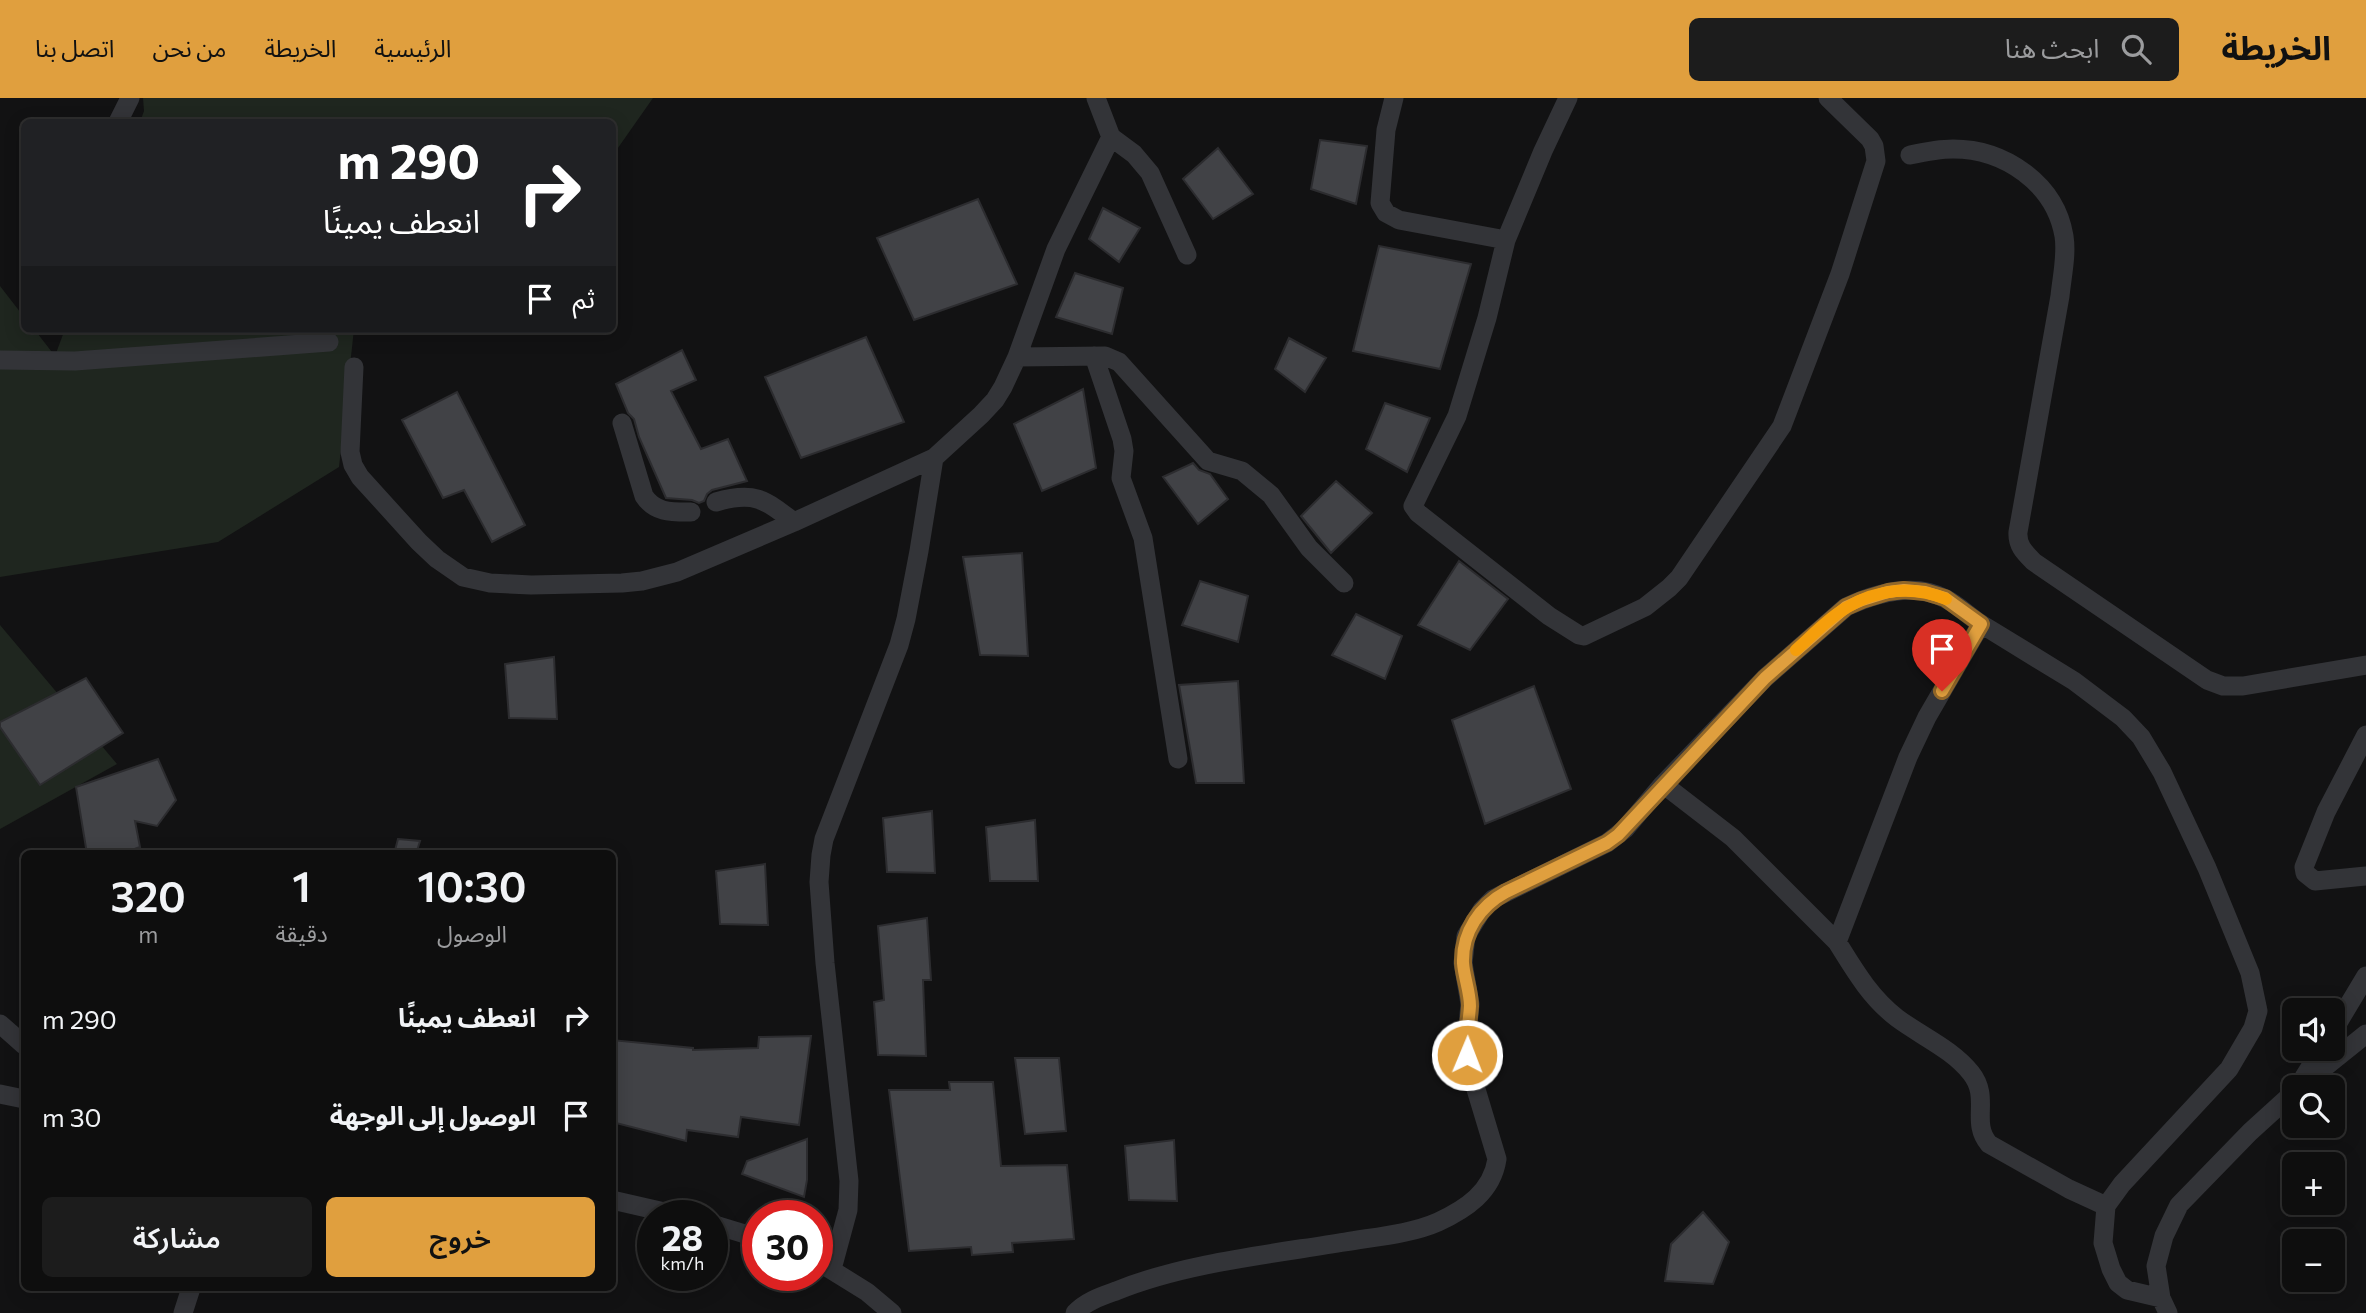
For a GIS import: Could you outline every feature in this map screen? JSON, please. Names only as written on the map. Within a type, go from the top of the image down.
[{"type":"street","points":[[120,119],[130,98]]},
{"type":"street","points":[[1096,98],[1111,137],[1134,154],[1150,173],[1187,255]]},
{"type":"street","points":[[1394,98],[1386,130],[1380,204],[1386,213],[1399,220],[1506,240]]},
{"type":"street","points":[[1569,98],[1543,151],[1506,240],[1487,318],[1457,416],[1413,508],[1549,615],[1584,636],[1645,607],[1660,597],[1679,578],[1764,455],[1788,414],[1840,274],[1875,161],[1874,146],[1870,139],[1828,98]]},
{"type":"street","points":[[354,367],[350,439],[353,465],[360,477],[419,542],[463,577],[490,583],[531,585],[642,581],[677,572],[934,458],[995,400],[1017,358],[1056,249],[1111,137]]},
{"type":"street","points":[[1910,155],[1953,149],[1997,157],[2043,188],[2056,208],[2061,223],[2065,257],[2060,296],[2018,532],[2018,540],[2026,554],[2207,680],[2223,686],[2243,686],[2366,664]]},
{"type":"street","points":[[0,360],[75,361],[329,342]]},
{"type":"street","points":[[1017,358],[1094,356],[1110,357],[1119,362],[1208,461],[1242,471],[1271,495],[1309,548],[1344,583]]},
{"type":"street","points":[[1094,356],[1122,439],[1124,451],[1121,478],[1143,538],[1178,759]]},
{"type":"street","points":[[622,423],[644,496],[650,504],[671,512],[691,512]]},
{"type":"street","points":[[833,1246],[848,1210],[849,1181],[825,963],[819,882],[821,855],[824,839],[899,645],[914,578],[934,458]]},
{"type":"street","points":[[716,502],[736,496],[765,500],[794,522]]},
{"type":"street","points":[[1075,1313],[1096,1299],[1130,1285],[1188,1269],[1391,1234],[1436,1223],[1462,1209],[1482,1193],[1495,1171],[1497,1159],[1469,1066],[1466,1046],[1470,1004],[1463,963],[1466,936],[1482,910],[1493,899],[1607,843],[1625,829],[1663,784],[1765,678],[1846,607],[1888,592],[1904,590],[1945,598],[1981,624],[2074,681],[2123,718],[2141,737],[2162,772],[2196,844],[2250,973],[2258,1011],[2253,1028],[2229,1069],[2122,1184],[2106,1206],[2103,1242],[2118,1283],[2127,1290],[2164,1306]]},
{"type":"street","points":[[1837,942],[1908,757],[1927,717],[1981,624]]},
{"type":"street","points":[[2366,735],[2326,812],[2304,867],[2305,873],[2315,881],[2366,876]]},
{"type":"street","points":[[1663,784],[1733,838],[1837,942],[1868,991],[1899,1019],[1948,1052],[1972,1075],[1981,1092],[1980,1131],[1989,1143],[2069,1189],[2106,1206]]},
{"type":"street","points":[[2345,1011],[2366,976]]},
{"type":"street","points":[[0,1024],[21,1042]]},
{"type":"street","points":[[2314,1075],[2366,1034]]},
{"type":"street","points":[[0,1094],[21,1098]]},
{"type":"street","points":[[2164,1306],[2156,1266],[2164,1236],[2179,1205],[2282,1102]]},
{"type":"street","points":[[616,1201],[637,1206]]},
{"type":"street","points":[[833,1270],[867,1292],[892,1313]]},
{"type":"street","points":[[183,1313],[190,1291]]},
{"type":"shaded area","points":[[143,98],[653,98],[616,151],[616,119],[141,119],[144,111]]},
{"type":"shaded area","points":[[0,286],[21,313],[21,333],[37,333],[55,356],[64,333],[354,333],[339,467],[218,542],[0,577]]},
{"type":"shaded area","points":[[0,625],[117,764],[0,829]]},
{"type":"building","points":[[1320,140],[1367,146],[1356,204],[1311,189]]},
{"type":"building","points":[[1218,148],[1253,194],[1213,219],[1183,179]]},
{"type":"building","points":[[978,199],[1017,284],[914,320],[877,238]]},
{"type":"building","points":[[1103,208],[1140,228],[1119,262],[1089,239]]},
{"type":"building","points":[[1379,246],[1471,264],[1440,369],[1353,351]]},
{"type":"building","points":[[1075,273],[1123,288],[1112,334],[1056,317]]},
{"type":"building","points":[[866,337],[904,422],[801,458],[765,377]]},
{"type":"building","points":[[1289,338],[1326,358],[1305,392],[1275,369]]},
{"type":"building","points":[[682,350],[696,380],[671,391],[701,449],[728,439],[747,481],[712,490],[704,501],[699,503],[666,498],[639,437],[634,419],[628,413],[616,384]]},
{"type":"building","points":[[1083,389],[1096,468],[1042,491],[1014,424]]},
{"type":"building","points":[[457,392],[525,525],[492,542],[464,490],[443,498],[402,420]]},
{"type":"building","points":[[1385,403],[1430,418],[1407,472],[1366,449]]},
{"type":"building","points":[[1193,463],[1199,470],[1210,474],[1228,499],[1198,524],[1163,477]]},
{"type":"building","points":[[1336,481],[1372,513],[1331,553],[1301,516]]},
{"type":"building","points":[[1022,553],[1028,656],[980,655],[963,557]]},
{"type":"building","points":[[1459,561],[1508,599],[1470,650],[1418,625]]},
{"type":"building","points":[[1200,581],[1248,596],[1238,642],[1182,625]]},
{"type":"building","points":[[1356,614],[1402,636],[1385,679],[1332,655]]},
{"type":"building","points":[[554,657],[557,719],[509,718],[505,664]]},
{"type":"building","points":[[86,678],[123,733],[40,785],[0,727],[0,722]]},
{"type":"building","points":[[1238,681],[1244,783],[1196,783],[1179,685]]},
{"type":"building","points":[[1534,686],[1571,789],[1485,824],[1452,720]]},
{"type":"building","points":[[158,759],[176,800],[157,826],[135,821],[140,847],[132,850],[86,850],[76,787]]},
{"type":"building","points":[[932,811],[935,873],[887,872],[883,818]]},
{"type":"building","points":[[1035,820],[1038,881],[990,881],[986,827]]},
{"type":"building","points":[[398,839],[420,841],[417,850],[395,850]]},
{"type":"building","points":[[765,864],[768,925],[720,924],[716,871]]},
{"type":"building","points":[[927,918],[931,980],[923,980],[926,1056],[878,1055],[874,1002],[884,1000],[878,926]]},
{"type":"building","points":[[811,1036],[799,1125],[741,1117],[738,1137],[687,1130],[686,1141],[616,1123],[616,1040],[693,1050],[758,1048],[759,1037]]},
{"type":"building","points":[[1015,1058],[1059,1058],[1066,1131],[1025,1134]]},
{"type":"building","points":[[949,1082],[993,1082],[1001,1166],[1067,1165],[1074,1239],[1012,1243],[1013,1252],[972,1255],[971,1247],[909,1251],[889,1090],[950,1090]]},
{"type":"building","points":[[807,1139],[807,1180],[804,1197],[742,1174],[747,1161]]},
{"type":"building","points":[[1174,1140],[1177,1201],[1129,1200],[1125,1146]]},
{"type":"building","points":[[1703,1212],[1729,1242],[1713,1284],[1665,1281],[1671,1244]]},
{"type":"slow traffic","points":[[1796,650],[1832,617],[1862,600],[1904,590],[1925,592],[1946,599]]},
{"type":"route","points":[[1467,1055],[1470,1004],[1463,963],[1464,949],[1466,936],[1482,910],[1493,899],[1607,843],[1618,835],[1765,678],[1832,617],[1846,607],[1888,592],[1925,592],[1945,598],[1981,624],[1942,691]]}]
